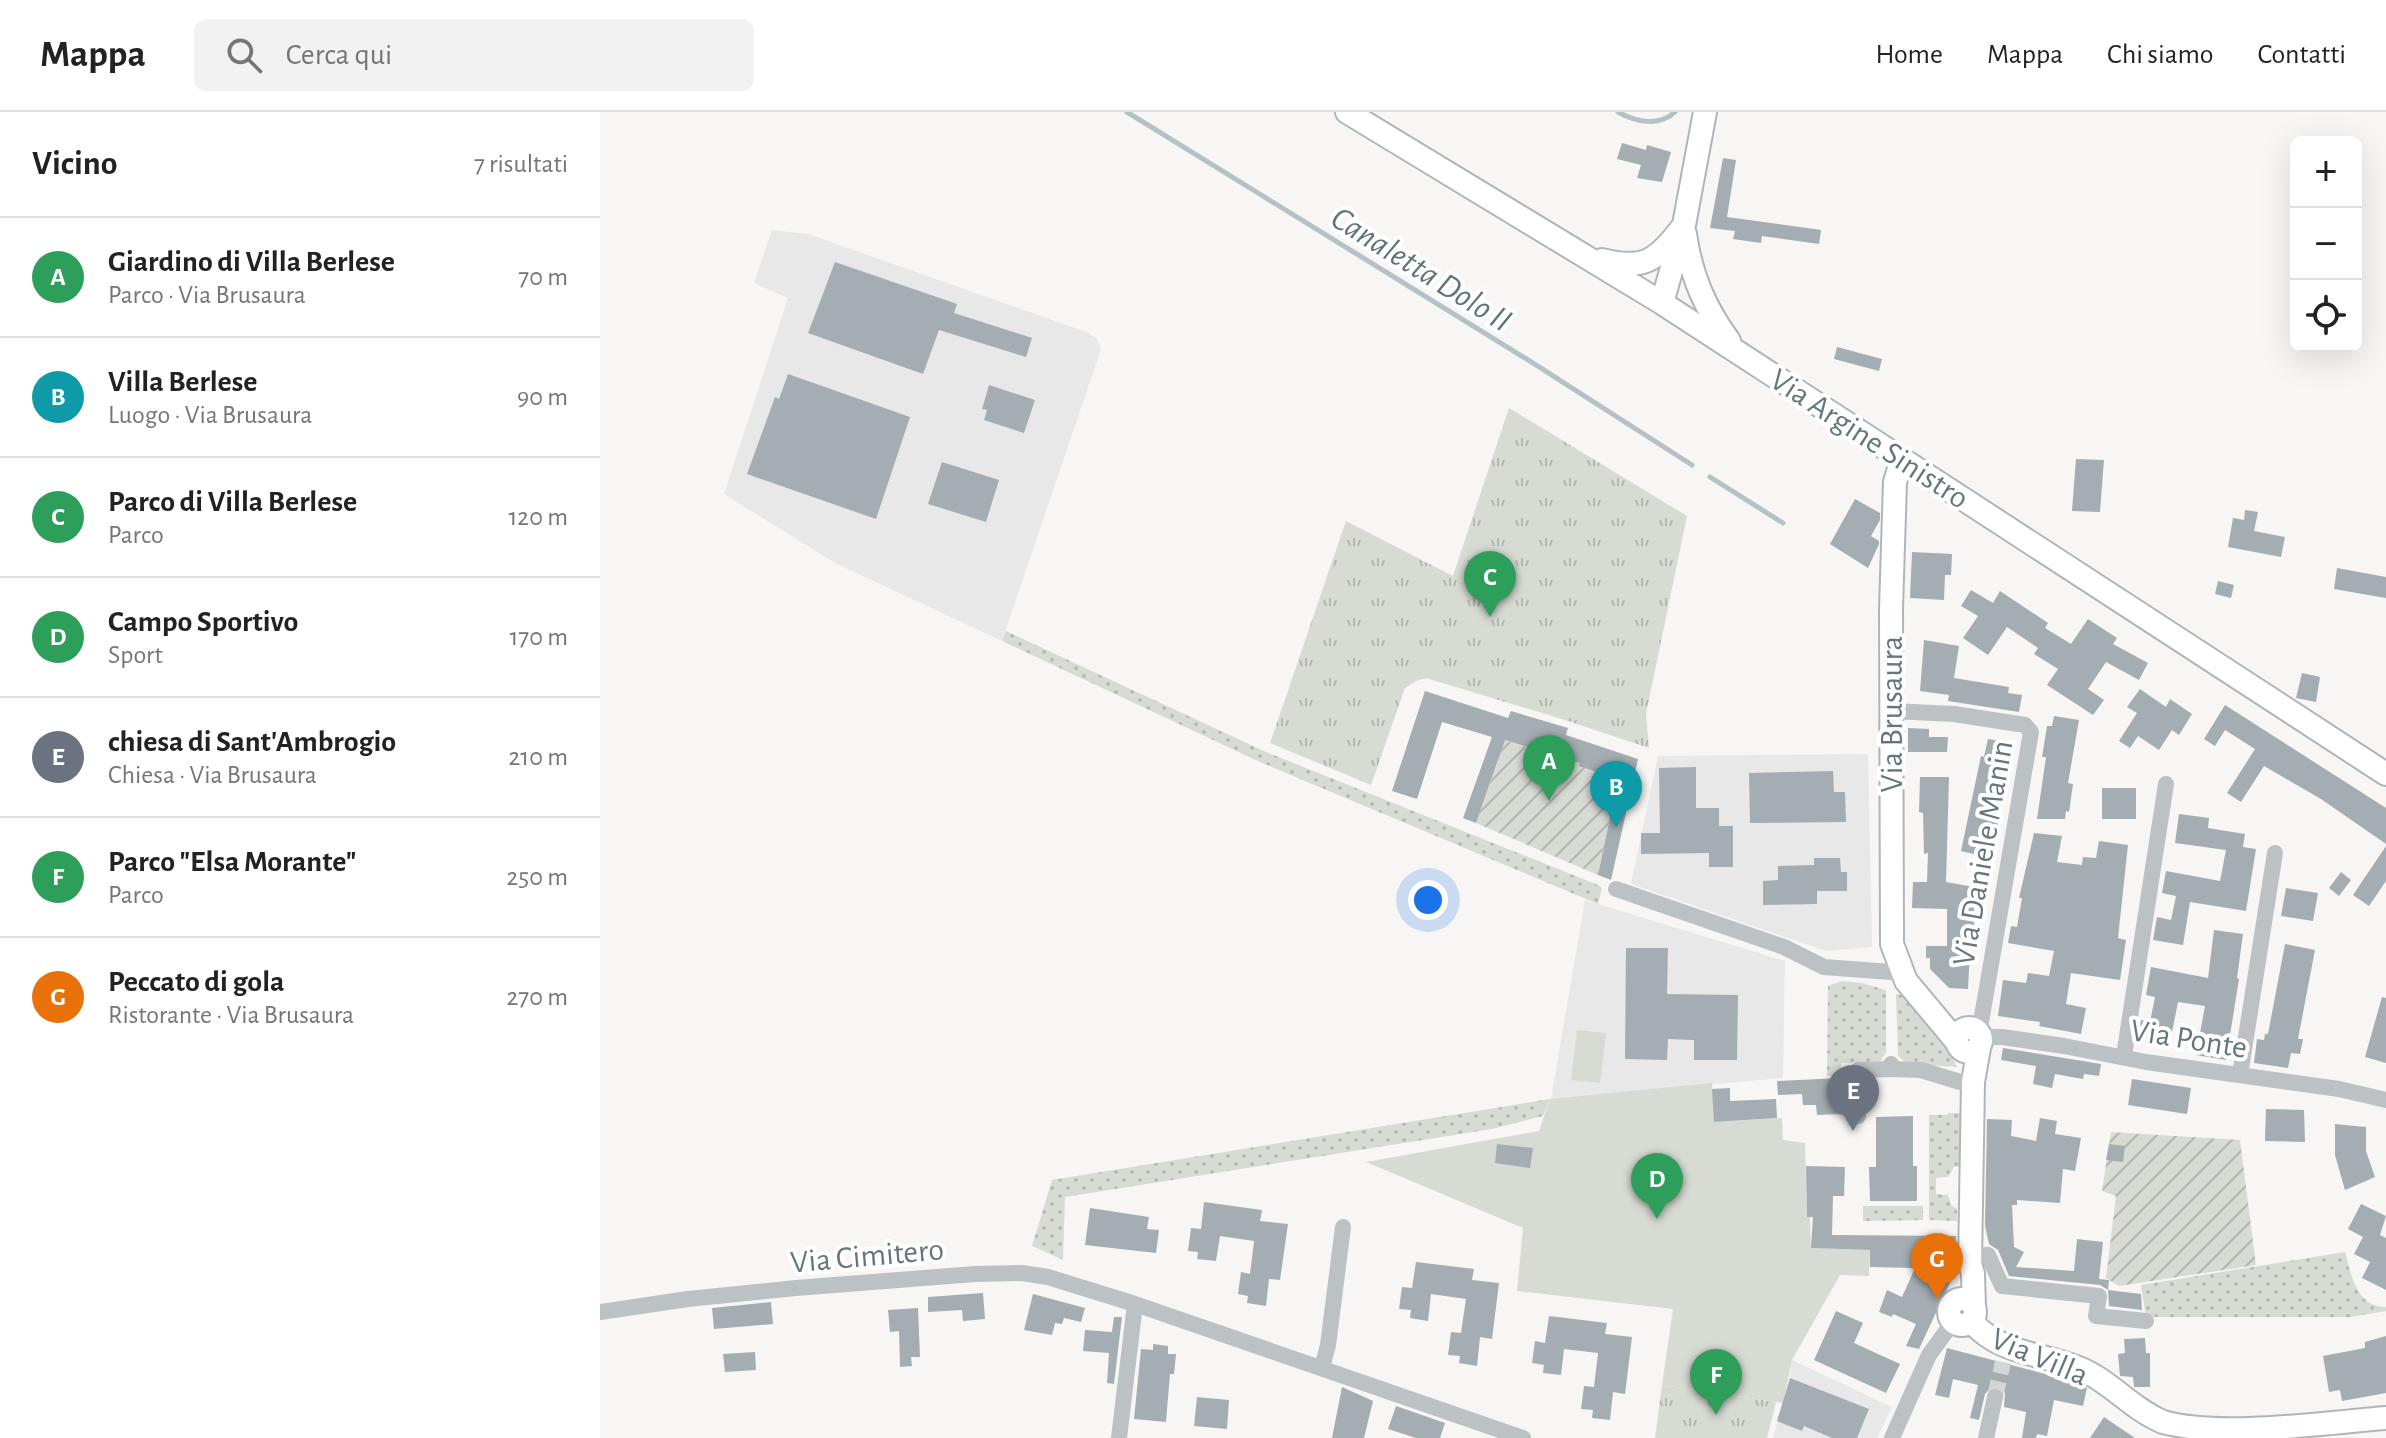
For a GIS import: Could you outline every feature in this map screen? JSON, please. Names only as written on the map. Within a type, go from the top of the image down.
[{"type":"main road","name":"Via Argine Sinistro","points":[[1347,112],[1662,303],[2386,774]]},
{"type":"main road","points":[[1662,303],[1684,225],[1705,112]]},
{"type":"main road","points":[[1584,255],[1621,265],[1643,264],[1668,246],[1684,225]]},
{"type":"main road","points":[[1684,225],[1693,274],[1702,300],[1738,353]]},
{"type":"main road","name":"Via Brusaura","points":[[1902,459],[1895,482],[1891,924],[1894,952],[1912,989],[1928,1006],[1971,1039]]},
{"type":"main road","points":[[1962,1314],[1977,1259],[1967,1082],[1971,1039]]},
{"type":"main road","name":"Via Villa","points":[[1962,1314],[2005,1354],[2080,1369],[2141,1412],[2185,1433],[2289,1433],[2386,1418]]},
{"type":"street","name":"Via Daniele Manin","points":[[1892,711],[2025,725],[2031,732],[1981,1022],[1971,1039]]},
{"type":"street","points":[[2124,1056],[2166,784]]},
{"type":"street","points":[[2240,1075],[2275,853]]},
{"type":"street","points":[[1616,889],[1784,947],[1824,967],[1891,972],[1900,969]]},
{"type":"street","name":"Via Ponte","points":[[1971,1039],[2002,1037],[2146,1062],[2339,1089],[2386,1100]]},
{"type":"street","points":[[1858,1116],[1858,1070],[1891,1066],[1967,1082]]},
{"type":"street","points":[[1322,1368],[1328,1345],[1343,1227]]},
{"type":"street","points":[[1977,1259],[1988,1255],[2002,1286],[2099,1296],[2096,1316],[2146,1321]]},
{"type":"street","name":"Via Cimitero","points":[[600,1312],[796,1288],[1022,1273],[1048,1277],[1135,1304],[1523,1438]]},
{"type":"street","points":[[1119,1438],[1135,1304]]},
{"type":"street","points":[[1892,1438],[1929,1355],[1962,1314]]},
{"type":"street","points":[[1986,1438],[1995,1397]]},
{"type":"shaded area","points":[[772,230],[808,234],[1089,333],[1097,339],[1101,349],[1002,641],[835,563],[724,494],[788,298],[754,283]]},
{"type":"shaded area","points":[[1868,754],[1872,947],[1826,951],[1631,884],[1658,756]]},
{"type":"shaded area","points":[[1585,900],[1785,961],[1783,1078],[1551,1099]]},
{"type":"shaded area","points":[[1792,1360],[1892,1407],[1877,1438],[1773,1438]]},
{"type":"green space","points":[[1509,408],[1687,516],[1646,714],[1649,748],[1426,678],[1405,688],[1371,785],[1270,743],[1346,521],[1453,576]]},
{"type":"green space","points":[[1006,631],[1266,752],[1598,885],[1602,888],[1598,904],[1260,762],[1002,641]]},
{"type":"green space","points":[[1501,739],[1572,761],[1575,753],[1618,779],[1598,875],[1476,823],[1498,761],[1495,757]]},
{"type":"green space","points":[[1842,981],[1886,990],[1886,1052],[1880,1062],[1841,1063],[1841,1076],[1827,1076],[1828,986]]},
{"type":"green space","points":[[1896,994],[1904,996],[1943,1040],[1957,1067],[1908,1064],[1898,1056]]},
{"type":"green space","points":[[1577,1030],[1606,1033],[1600,1083],[1571,1080]]},
{"type":"green space","points":[[1712,1083],[1715,1122],[1782,1118],[1783,1140],[1805,1143],[1811,1248],[1870,1250],[1869,1276],[1840,1275],[1792,1360],[1783,1403],[1662,1385],[1673,1309],[1517,1291],[1523,1228],[1366,1162],[1539,1131],[1550,1099]]},
{"type":"green space","points":[[1550,1099],[1543,1116],[1492,1129],[1065,1197],[1063,1260],[1032,1246],[1052,1180]]},
{"type":"green space","points":[[1962,1113],[1962,1166],[1954,1167],[1948,1177],[1936,1178],[1936,1194],[1948,1195],[1951,1205],[1957,1209],[1957,1221],[1929,1220],[1929,1115]]},
{"type":"green space","points":[[2111,1132],[2240,1140],[2256,1265],[2119,1286],[2106,1278],[2116,1196],[2102,1191]]},
{"type":"green space","points":[[1863,1206],[1923,1206],[1923,1220],[1863,1221]]},
{"type":"green space","points":[[2345,1252],[2356,1288],[2368,1302],[2386,1307],[2386,1311],[2351,1317],[2146,1317],[2141,1285]]},
{"type":"green space","points":[[1662,1385],[1776,1402],[1767,1438],[1655,1438]]},
{"type":"building","points":[[1622,143],[1646,150],[1647,145],[1671,152],[1662,182],[1637,178],[1641,165],[1617,159]]},
{"type":"building","points":[[1723,158],[1736,160],[1727,217],[1821,230],[1819,244],[1762,236],[1761,243],[1733,239],[1735,231],[1710,228]]},
{"type":"building","points":[[835,262],[957,304],[954,313],[1032,338],[1026,357],[939,330],[923,374],[808,333]]},
{"type":"building","points":[[1837,347],[1882,359],[1879,371],[1834,359]]},
{"type":"building","points":[[788,374],[910,417],[876,519],[747,474],[775,397],[779,399]]},
{"type":"building","points":[[989,385],[1035,400],[1024,433],[984,420],[987,410],[982,409]]},
{"type":"building","points":[[2076,459],[2104,460],[2100,512],[2072,511]]},
{"type":"building","points":[[942,462],[999,480],[986,522],[928,504]]},
{"type":"building","points":[[1855,499],[1880,513],[1880,520],[1871,536],[1879,544],[1868,568],[1830,544]]},
{"type":"building","points":[[2245,510],[2258,512],[2254,531],[2285,537],[2281,557],[2228,547],[2233,518],[2244,520]]},
{"type":"building","points":[[1912,552],[1952,554],[1951,575],[1945,575],[1944,600],[1910,598]]},
{"type":"building","points":[[2337,568],[2386,577],[2386,598],[2334,589]]},
{"type":"building","points":[[2218,581],[2234,585],[2231,598],[2215,594]]},
{"type":"building","points":[[1971,590],[1993,603],[2000,591],[2048,623],[2045,628],[2071,644],[2088,619],[2117,638],[2113,644],[2148,663],[2139,680],[2106,662],[2088,689],[2104,700],[2093,715],[2047,685],[2058,669],[2034,654],[2038,648],[2007,627],[1988,655],[1963,638],[1978,616],[1961,606]]},
{"type":"building","points":[[1924,640],[1959,646],[1954,678],[2009,687],[2008,693],[2022,695],[2019,712],[1948,701],[1949,695],[1920,691]]},
{"type":"building","points":[[2302,673],[2320,677],[2316,702],[2296,698]]},
{"type":"building","points":[[2140,689],[2166,707],[2170,699],[2192,714],[2179,735],[2172,730],[2159,750],[2138,736],[2130,748],[2119,741],[2137,713],[2127,707]]},
{"type":"building","points":[[1425,691],[1508,718],[1511,711],[1568,728],[1566,735],[1638,759],[1611,880],[1598,875],[1618,779],[1579,766],[1580,763],[1505,740],[1476,823],[1463,818],[1492,737],[1442,722],[1417,799],[1392,791]]},
{"type":"building","points":[[2225,705],[2386,808],[2386,844],[2321,799],[2264,766],[2241,802],[2227,793],[2255,749],[2225,730],[2215,746],[2204,739]]},
{"type":"building","points":[[2054,716],[2079,720],[2068,783],[2073,784],[2069,812],[2066,811],[2065,819],[2037,819],[2047,726],[2052,726]]},
{"type":"building","points":[[1908,728],[1929,729],[1929,737],[1948,737],[1947,752],[1908,752]]},
{"type":"building","points":[[1988,739],[2014,743],[1992,853],[1975,849],[1974,854],[1961,851],[1981,756],[1984,757]]},
{"type":"building","points":[[1696,767],[1696,808],[1719,808],[1719,826],[1733,826],[1733,867],[1709,867],[1709,853],[1641,854],[1641,833],[1660,833],[1659,768]]},
{"type":"building","points":[[1833,771],[1834,792],[1845,792],[1846,822],[1750,823],[1749,773]]},
{"type":"building","points":[[1920,777],[1949,777],[1946,882],[1974,887],[1974,931],[1971,931],[1968,989],[1949,988],[1930,969],[1930,958],[1926,958],[1926,946],[1947,946],[1947,909],[1912,908],[1913,882],[1927,882],[1928,853],[1924,854],[1923,813],[1919,812]]},
{"type":"building","points":[[2102,788],[2136,788],[2136,819],[2102,819]]},
{"type":"building","points":[[2179,814],[2209,818],[2208,828],[2245,834],[2243,847],[2256,849],[2246,911],[2190,902],[2183,945],[2153,940],[2157,917],[2171,920],[2176,896],[2162,893],[2166,871],[2220,881],[2226,850],[2175,843]]},
{"type":"building","points":[[2034,833],[2062,836],[2057,862],[2082,865],[2083,857],[2096,858],[2099,841],[2128,845],[2118,938],[2126,940],[2120,980],[2071,973],[2066,1004],[2086,1008],[2081,1034],[2039,1026],[2040,1022],[1998,1016],[2003,980],[2026,983],[2028,973],[2049,976],[2054,951],[2008,943],[2011,926],[2017,927],[2022,898],[2019,898]]},
{"type":"building","points":[[2386,846],[2386,881],[2369,906],[2353,895]]},
{"type":"building","points":[[1814,858],[1840,858],[1841,872],[1847,872],[1847,891],[1817,891],[1817,904],[1763,905],[1763,881],[1778,880],[1778,866],[1814,865]]},
{"type":"building","points":[[2341,872],[2351,880],[2339,896],[2329,888]]},
{"type":"building","points":[[2286,888],[2318,893],[2313,921],[2281,916]]},
{"type":"building","points":[[2214,930],[2243,934],[2226,1060],[2196,1055],[2205,1006],[2178,1002],[2171,1037],[2166,1036],[2164,1047],[2149,1045],[2150,1039],[2138,1037],[2141,1020],[2150,1022],[2155,997],[2146,995],[2151,967],[2208,978]]},
{"type":"building","points":[[2285,944],[2315,950],[2298,1039],[2303,1039],[2300,1054],[2291,1053],[2288,1068],[2254,1063],[2257,1039],[2264,1040],[2265,1034],[2268,1034]]},
{"type":"building","points":[[1626,948],[1668,948],[1667,994],[1738,995],[1737,1060],[1694,1060],[1694,1040],[1668,1039],[1667,1060],[1625,1059]]},
{"type":"building","points":[[2382,997],[2386,998],[2386,1063],[2365,1057]]},
{"type":"building","points":[[2003,1048],[2101,1064],[2099,1076],[2084,1074],[2083,1079],[2055,1074],[2052,1088],[2033,1084],[2036,1066],[2001,1060]]},
{"type":"building","points":[[1840,1078],[1841,1114],[1817,1115],[1816,1105],[1803,1105],[1802,1094],[1778,1095],[1777,1081]]},
{"type":"building","points":[[2132,1079],[2191,1088],[2187,1114],[2128,1105]]},
{"type":"building","points":[[1730,1088],[1730,1101],[1776,1099],[1777,1118],[1714,1122],[1712,1089]]},
{"type":"building","points":[[2266,1109],[2304,1110],[2305,1142],[2265,1141]]},
{"type":"building","points":[[1913,1116],[1917,1201],[1870,1201],[1869,1167],[1876,1167],[1876,1117]]},
{"type":"building","points":[[2040,1118],[2057,1121],[2055,1134],[2081,1138],[2075,1171],[2063,1169],[2060,1203],[2017,1200],[2017,1205],[2012,1205],[2014,1247],[2024,1252],[2016,1267],[2074,1271],[2077,1239],[2103,1242],[2099,1279],[2109,1280],[2108,1290],[2100,1285],[2009,1276],[1998,1250],[1989,1244],[1985,1226],[1987,1119],[2012,1120],[2011,1136],[2036,1141]]},
{"type":"building","points":[[2335,1124],[2366,1127],[2366,1151],[2375,1177],[2345,1190],[2335,1155]]},
{"type":"building","points":[[1497,1144],[1533,1148],[1530,1168],[1495,1163]]},
{"type":"building","points":[[2109,1144],[2125,1146],[2123,1162],[2106,1160]]},
{"type":"building","points":[[1806,1166],[1845,1167],[1844,1196],[1833,1196],[1832,1235],[1956,1236],[1956,1270],[1919,1349],[1906,1346],[1916,1324],[1893,1314],[1892,1317],[1879,1312],[1887,1290],[1902,1297],[1915,1268],[1870,1267],[1870,1250],[1811,1248],[1813,1217],[1807,1217]]},
{"type":"building","points":[[1204,1202],[1262,1210],[1260,1221],[1288,1224],[1280,1280],[1269,1279],[1266,1306],[1247,1303],[1248,1296],[1238,1294],[1241,1272],[1250,1274],[1254,1241],[1220,1236],[1216,1261],[1197,1259],[1198,1252],[1188,1251],[1191,1228],[1201,1229]]},
{"type":"building","points":[[2361,1204],[2386,1216],[2380,1235],[2386,1238],[2386,1290],[2362,1278],[2370,1262],[2354,1254],[2363,1237],[2348,1229]]},
{"type":"building","points":[[1090,1208],[1149,1217],[1147,1229],[1159,1230],[1156,1253],[1085,1245]]},
{"type":"building","points":[[1416,1262],[1474,1269],[1472,1280],[1499,1283],[1492,1339],[1480,1337],[1477,1366],[1459,1363],[1460,1356],[1448,1355],[1451,1332],[1461,1333],[1466,1299],[1431,1294],[1428,1321],[1410,1318],[1411,1310],[1399,1309],[1402,1287],[1412,1288]]},
{"type":"building","points":[[2108,1290],[2141,1294],[2142,1310],[2109,1306]]},
{"type":"building","points":[[983,1293],[985,1319],[963,1321],[962,1310],[928,1312],[928,1297]]},
{"type":"building","points":[[1033,1294],[1085,1308],[1081,1322],[1064,1318],[1062,1324],[1055,1323],[1052,1335],[1024,1330]]},
{"type":"building","points":[[771,1302],[773,1324],[714,1329],[712,1308]]},
{"type":"building","points":[[918,1308],[920,1357],[911,1357],[912,1366],[900,1367],[899,1331],[890,1332],[888,1310]]},
{"type":"building","points":[[1836,1311],[1863,1323],[1854,1343],[1900,1364],[1886,1393],[1814,1360]]},
{"type":"building","points":[[1549,1316],[1607,1323],[1605,1334],[1632,1337],[1625,1394],[1613,1392],[1610,1420],[1592,1418],[1593,1410],[1581,1409],[1584,1386],[1594,1387],[1598,1353],[1564,1349],[1561,1375],[1543,1373],[1544,1365],[1532,1363],[1535,1341],[1545,1343]]},
{"type":"building","points":[[1114,1317],[1122,1317],[1114,1384],[1107,1383],[1109,1353],[1083,1351],[1085,1330],[1112,1332]]},
{"type":"building","points":[[2386,1336],[2386,1393],[2342,1401],[2340,1390],[2329,1392],[2323,1356],[2365,1348],[2365,1342]]},
{"type":"building","points":[[2145,1338],[2146,1353],[2150,1353],[2150,1387],[2134,1387],[2133,1377],[2120,1376],[2118,1354],[2125,1353],[2124,1339]]},
{"type":"building","points":[[1153,1344],[1168,1346],[1168,1354],[1176,1354],[1174,1374],[1170,1374],[1166,1422],[1134,1419],[1141,1349],[1153,1350]]},
{"type":"building","points":[[1947,1348],[2075,1382],[2087,1388],[2083,1406],[2054,1400],[2047,1436],[2037,1434],[2036,1438],[2022,1438],[2026,1412],[2004,1407],[2005,1393],[2002,1388],[1992,1386],[1985,1394],[1979,1420],[1970,1418],[1978,1385],[1953,1379],[1949,1398],[1935,1395]]},
{"type":"building","points":[[755,1352],[756,1370],[725,1372],[723,1354]]},
{"type":"building","points":[[1790,1378],[1869,1409],[1857,1438],[1832,1438],[1804,1426],[1802,1431],[1777,1421]]},
{"type":"building","points":[[1342,1387],[1373,1401],[1364,1438],[1332,1438]]},
{"type":"building","points":[[1197,1397],[1229,1400],[1227,1429],[1194,1426]]},
{"type":"building","points":[[1396,1406],[1445,1423],[1440,1438],[1416,1438],[1388,1429]]},
{"type":"building","points":[[2104,1417],[2135,1438],[2090,1438]]},
{"type":"waterway","name":"Canaletta Dolo II","points":[[1127,112],[1692,465]]},
{"type":"waterway","points":[[1618,112],[1647,121],[1662,120],[1675,112]]},
{"type":"waterway","name":"Canaletta Dolo II","points":[[1710,477],[1783,523]]},
{"type":"tunnel","points":[[1995,1397],[2003,1362]]},
{"type":"place","name":"Parco di Villa Berlese","points":[[1490,617]]},
{"type":"place","name":"Giardino di Villa Berlese","points":[[1549,801]]},
{"type":"place","name":"Villa Berlese","points":[[1616,827]]},
{"type":"place","name":"chiesa di Sant'Ambrogio","points":[[1853,1131]]},
{"type":"place","name":"Campo Sportivo","points":[[1657,1219]]},
{"type":"place","name":"Peccato di gola","points":[[1937,1299]]},
{"type":"place","name":"Parco \"Elsa Morante\"","points":[[1716,1415]]}]
